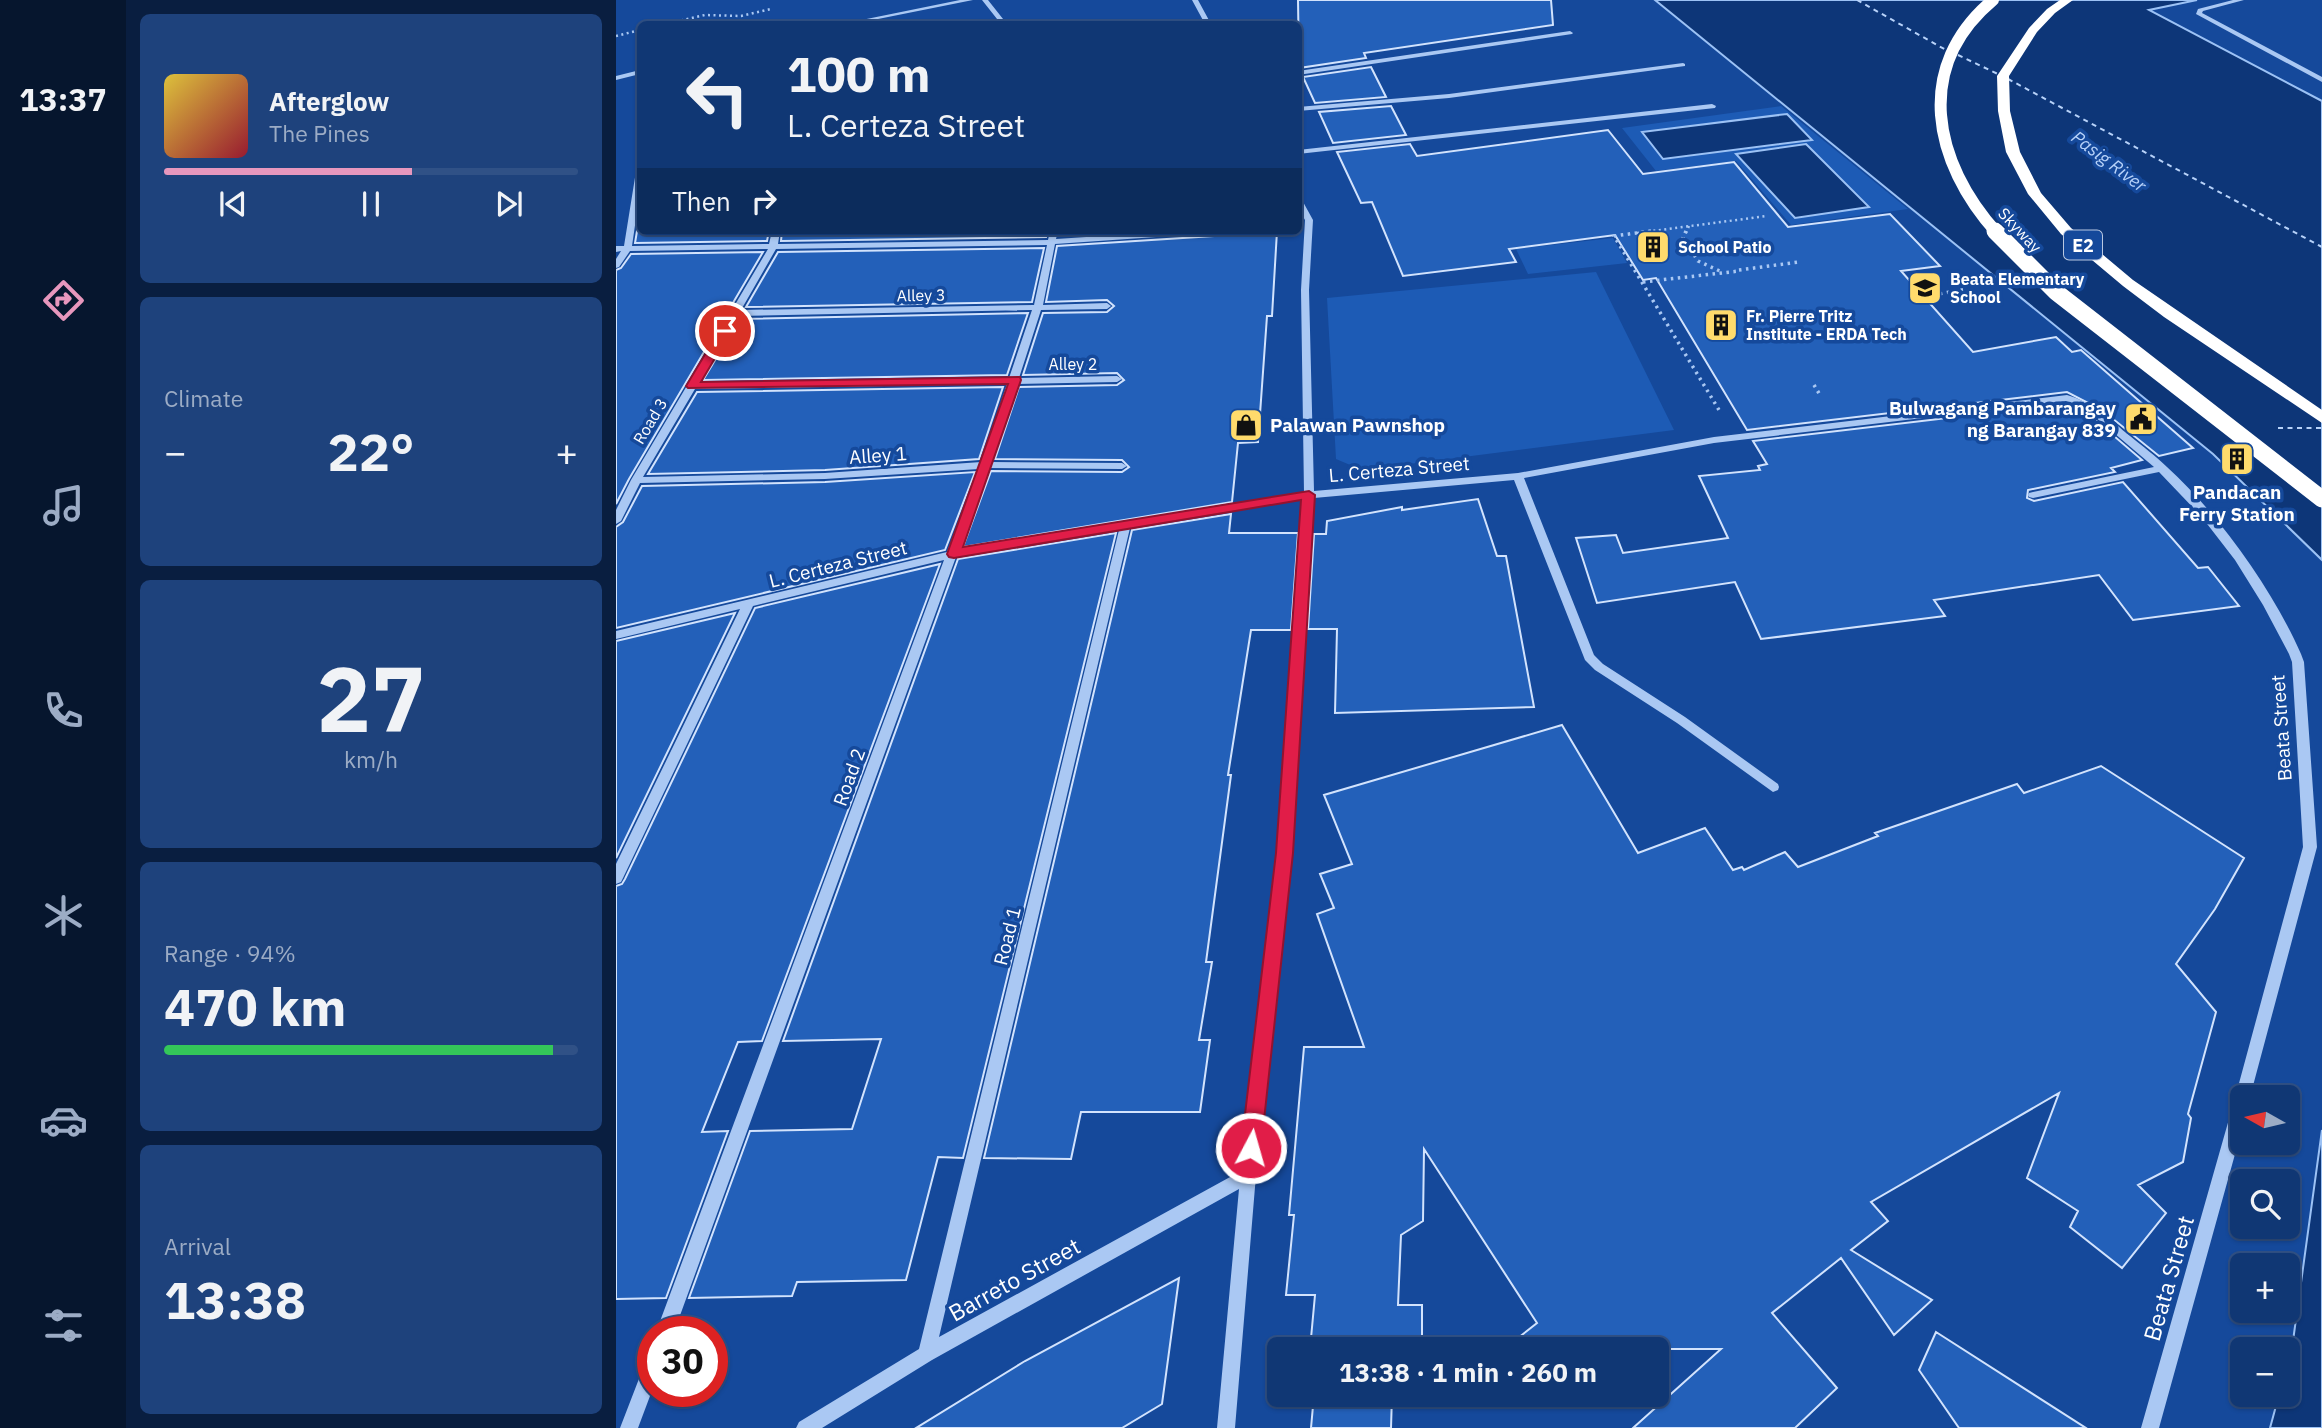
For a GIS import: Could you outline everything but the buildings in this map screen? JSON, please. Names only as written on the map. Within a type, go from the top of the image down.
[{"type":"highway","name":"Skyway","points":[[1993,0],[1957,36],[1939,82],[1943,134],[1959,181],[1993,229],[2051,288],[2322,499]]},
{"type":"highway","name":"Skyway","points":[[2068,0],[2051,11],[2033,30],[2003,76],[2004,111],[2013,152],[2035,194],[2066,231],[2128,283],[2322,418]]},
{"type":"street","points":[[861,21],[970,0]]},
{"type":"street","points":[[985,0],[1002,21]]},
{"type":"street","points":[[1195,0],[1206,21]]},
{"type":"street","points":[[2241,0],[2209,6],[2200,10],[2199,14],[2322,80]]},
{"type":"street","points":[[1302,72],[1570,33]]},
{"type":"street","points":[[1302,109],[1448,96],[1683,65]]},
{"type":"street","points":[[616,78],[637,73]]},
{"type":"street","points":[[1302,152],[1712,106]]},
{"type":"street","points":[[616,265],[628,248],[637,187]]},
{"type":"street","points":[[1226,1428],[1248,1175],[1284,853],[1309,495],[1304,220]]},
{"type":"street","name":"Road 3","points":[[616,521],[636,480],[773,247],[775,235]]},
{"type":"street","points":[[616,248],[773,247],[1086,235]]},
{"type":"street","name":"Road 2","points":[[671,1316],[954,554],[1015,380],[1038,306],[1054,236]]},
{"type":"street","name":"Alley 3","points":[[736,313],[1107,306]]},
{"type":"street","name":"Alley 2","points":[[692,386],[1118,379]]},
{"type":"street","name":"L. Certeza Street","points":[[616,635],[954,554],[1309,495],[1518,476],[1714,440],[2067,398]]},
{"type":"street","name":"Beata Street","points":[[2067,398],[2084,404],[2182,486],[2245,564],[2292,646],[2298,662],[2310,847],[2246,1085]]},
{"type":"street","name":"Alley 1","points":[[636,480],[825,475],[985,465],[1122,466]]},
{"type":"street","points":[[2033,495],[2163,468]]},
{"type":"street","points":[[1518,476],[1590,657],[1599,667],[1681,720],[1773,787]]},
{"type":"street","name":"Road 1","points":[[926,1354],[1125,526]]},
{"type":"street","points":[[616,878],[749,603]]},
{"type":"street","name":"Beata Street","points":[[2150,1428],[2230,1141]]},
{"type":"street","name":"Barreto Street","points":[[805,1428],[926,1354],[1248,1175]]},
{"type":"street","points":[[629,1428],[637,1407]]},
{"type":"path","points":[[678,21],[705,15],[741,16],[771,9]]},
{"type":"path","points":[[616,36],[637,31]]},
{"type":"path","points":[[1719,411],[1614,236],[1767,216]]},
{"type":"path","points":[[1689,226],[1683,238],[1698,261],[1722,272]]},
{"type":"path","points":[[1643,282],[1799,262]]},
{"type":"path","points":[[1933,295],[1967,289]]},
{"type":"path","points":[[1814,385],[1820,395]]},
{"type":"shaded area","points":[[1781,106],[1908,209],[1791,225],[1736,161],[1656,171],[1622,128]]},
{"type":"shaded area","points":[[1613,238],[1627,263],[1528,274],[1516,249]]},
{"type":"shaded area","points":[[1596,272],[1674,430],[1362,470],[1336,459],[1327,298]]},
{"type":"water","name":"Pasig River","points":[[1655,0],[2197,0],[2149,10],[2322,101],[2322,560],[2213,454]]},
{"type":"water","points":[[1787,114],[1812,140],[1663,159],[1642,132]]},
{"type":"water","points":[[1806,144],[1869,207],[1795,218],[1736,154]]},
{"type":"water","points":[[2322,1130],[2322,1428],[2270,1428],[2276,1407],[2300,1407],[2300,1337],[2294,1337],[2295,1323],[2300,1323],[2300,1290]]},
{"type":"ferry route","points":[[1857,0],[1946,50]]},
{"type":"ferry route","points":[[1958,55],[2000,75]]},
{"type":"ferry route","points":[[2008,79],[2322,247]]},
{"type":"ferry route","points":[[2278,428],[2322,428]]},
{"type":"place","name":"School Patio","points":[[1653,247]]},
{"type":"place","name":"Beata Elementary School","points":[[1925,288]]},
{"type":"place","name":"Fr. Pierre Tritz Institute - ERDA Tech","points":[[1721,325]]},
{"type":"place","name":"Bulwagang Pambarangay ng Barangay 839","points":[[2141,419]]},
{"type":"place","name":"Palawan Pawnshop","points":[[1246,425]]},
{"type":"place","name":"Pandacan Ferry Station","points":[[2237,459]]},
{"type":"route","points":[[725,331],[692,386],[1015,380],[954,554],[1309,495],[1284,853],[1251,1148]]}]
